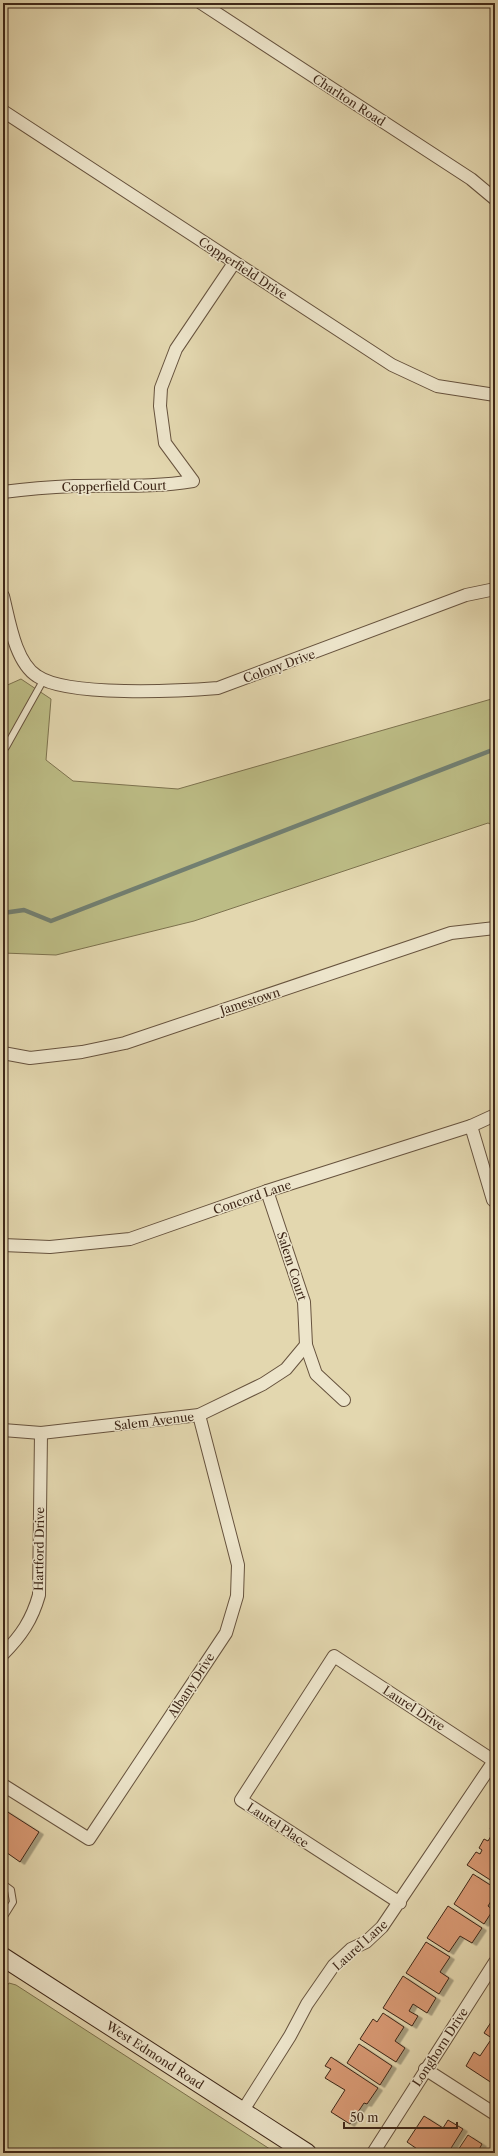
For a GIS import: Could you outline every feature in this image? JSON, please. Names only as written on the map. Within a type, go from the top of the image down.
[{"type":"main road","name":"West Edmond Road","points":[[4,1960],[307,2153]]},
{"type":"street","name":"Charlton Road","points":[[201,3],[471,179],[495,199]]},
{"type":"street","name":"Copperfield Drive","points":[[3,111],[392,365],[437,386],[495,395]]},
{"type":"street","name":"Copperfield Court","points":[[3,492],[74,486],[136,487],[167,485],[193,481],[179,459],[165,443],[160,406],[161,388],[176,349],[234,263]]},
{"type":"street","name":"Colony Drive","points":[[49,681],[85,689],[178,691],[218,688],[466,595],[495,589]]},
{"type":"street","points":[[3,596],[16,647],[28,667],[37,676],[49,681]]},
{"type":"street","name":"Jamestown","points":[[3,1053],[30,1058],[82,1052],[125,1042],[452,934],[495,928]]},
{"type":"street","name":"Concord Lane","points":[[3,1245],[50,1247],[130,1239],[267,1191],[470,1126],[495,1115]]},
{"type":"street","points":[[470,1126],[493,1200]]},
{"type":"street","name":"Salem Court","points":[[267,1191],[304,1302],[306,1345],[316,1374],[344,1400]]},
{"type":"street","name":"Salem Avenue","points":[[3,1430],[41,1433],[199,1416],[274,1377],[286,1369],[306,1345]]},
{"type":"street","name":"Albany Drive","points":[[3,1785],[90,1839],[226,1632],[237,1596],[238,1565],[199,1416]]},
{"type":"street","name":"Hartford Drive","points":[[3,1654],[26,1628],[34,1613],[39,1595],[41,1433]]},
{"type":"street","name":"Laurel Drive","points":[[334,1656],[494,1761]]},
{"type":"street","name":"Laurel Place","points":[[334,1656],[241,1800],[400,1903]]},
{"type":"street","name":"Laurel Lane","points":[[242,2112],[290,2036],[307,2004],[334,1965],[351,1949],[366,1942],[382,1927],[400,1903],[494,1761]]},
{"type":"street","name":"Longhorn Drive","points":[[373,2153],[425,2069],[495,1962]]},
{"type":"street","points":[[425,2069],[495,2114]]},
{"type":"lane","points":[[6,747],[49,681]]},
{"type":"lane","points":[[3,1884],[11,1890],[13,1902],[3,1918]]},
{"type":"green space","points":[[21,679],[51,699],[46,760],[73,781],[178,789],[495,698],[495,826],[488,823],[194,921],[56,955],[3,953],[3,687]]},
{"type":"green space","points":[[9,1983],[16,1985],[276,2153],[3,2153],[3,1991]]},
{"type":"building","points":[[3,1809],[39,1832],[20,1862],[3,1850]]},
{"type":"building","points":[[495,1822],[495,1832],[490,1829]]},
{"type":"building","points":[[491,1836],[495,1839],[495,1883],[467,1865],[476,1852],[480,1854],[482,1850],[479,1848],[484,1839],[488,1841]]},
{"type":"building","points":[[473,1874],[495,1888],[495,1895],[488,1906],[493,1910],[484,1924],[454,1904]]},
{"type":"building","points":[[448,1906],[482,1928],[472,1943],[460,1936],[449,1952],[427,1938]]},
{"type":"building","points":[[426,1942],[450,1957],[440,1972],[449,1978],[439,1994],[406,1973]]},
{"type":"building","points":[[403,1976],[436,1998],[427,2013],[413,2004],[409,2011],[418,2016],[412,2026],[383,2008]]},
{"type":"building","points":[[383,2013],[404,2027],[395,2041],[405,2048],[396,2062],[360,2039],[373,2019],[377,2022]]},
{"type":"building","points":[[495,2016],[495,2040],[484,2033]]},
{"type":"building","points":[[490,2041],[495,2045],[495,2085],[466,2066],[474,2052],[480,2056]]},
{"type":"building","points":[[359,2044],[392,2066],[380,2085],[347,2063]]},
{"type":"building","points":[[331,2057],[378,2088],[367,2104],[364,2103],[350,2124],[331,2112],[345,2090],[325,2078],[331,2069],[325,2066]]},
{"type":"building","points":[[424,2116],[443,2128],[448,2120],[463,2129],[448,2153],[423,2153],[407,2142]]},
{"type":"building","points":[[468,2135],[482,2144],[477,2153],[456,2153]]},
{"type":"waterway","points":[[3,913],[24,910],[51,921],[495,749]]}]
